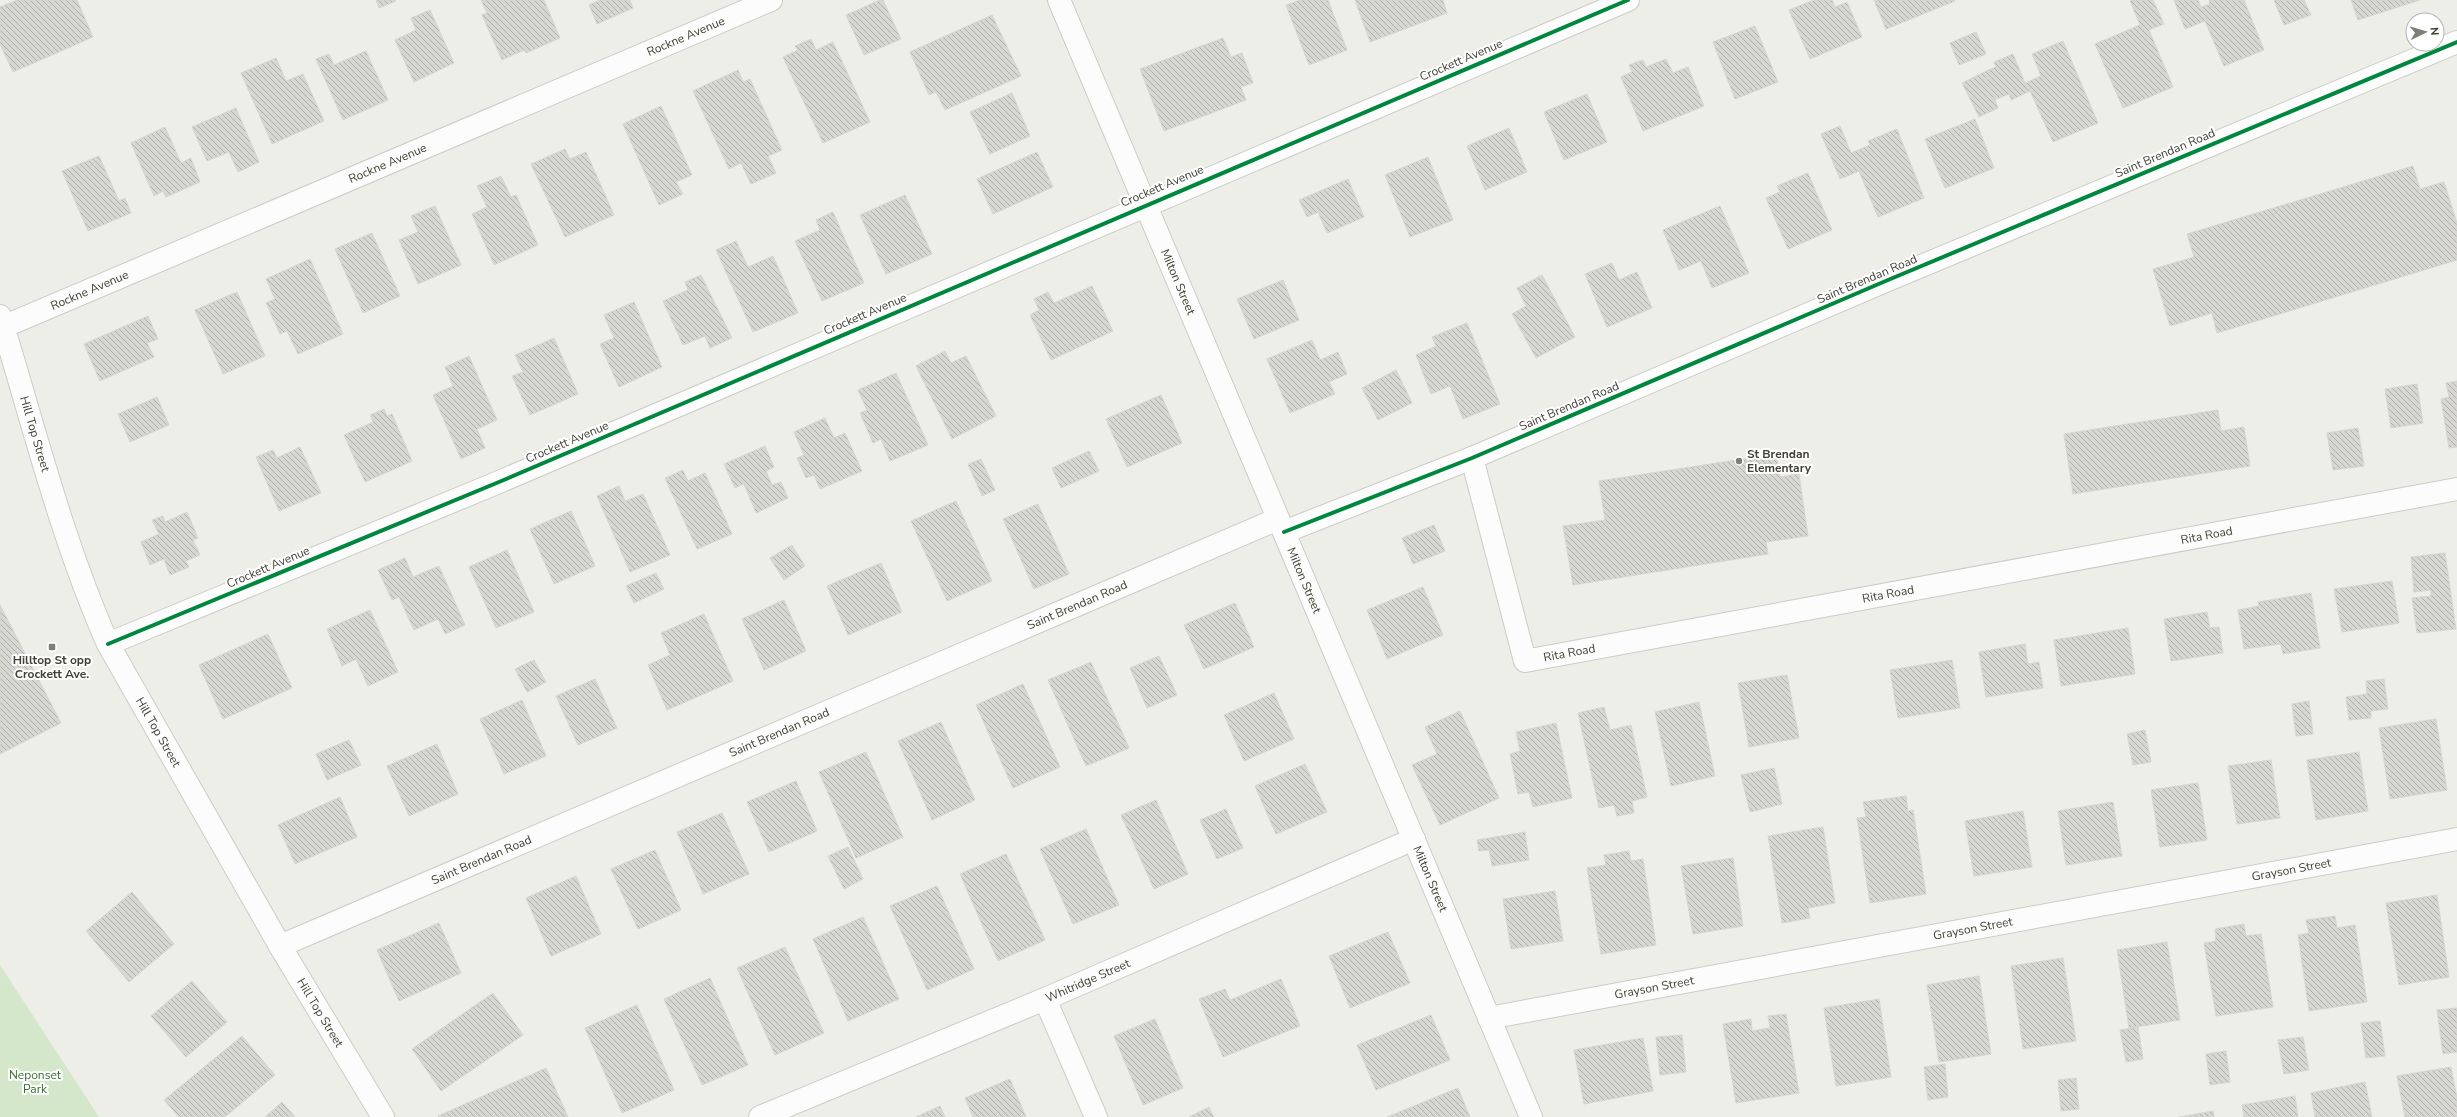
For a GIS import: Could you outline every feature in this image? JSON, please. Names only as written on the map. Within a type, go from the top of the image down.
[{"type":"street","name":"Rockne Avenue","points":[[2,322],[771,0]]},
{"type":"street","name":"Milton Street","points":[[1059,0],[1531,1117]]},
{"type":"street","name":"Crockett Avenue","points":[[108,644],[507,479],[1146,204],[1628,0]]},
{"type":"street","name":"Saint Brendan Road","points":[[280,946],[1281,525],[1472,458],[1888,280],[2457,42]]},
{"type":"street","name":"Hill Top Street","points":[[2,322],[60,518],[85,592],[108,644],[280,946],[384,1117]]},
{"type":"street","name":"Rita Road","points":[[1472,458],[1525,661],[2457,490]]},
{"type":"street","name":"Whitridge Street","points":[[760,1117],[1045,999],[1414,839]]},
{"type":"street","name":"Grayson Street","points":[[1489,1018],[2457,839]]},
{"type":"street","points":[[1045,999],[1096,1117]]},
{"type":"green space","name":"Neponset Park","points":[[0,965],[99,1117],[0,1117]]},
{"type":"building","points":[[17,0],[77,0],[93,37],[13,72],[0,44],[0,7]]},
{"type":"building","points":[[376,0],[395,0],[396,1],[379,8]]},
{"type":"building","points":[[481,0],[544,0],[560,38],[526,53],[524,50],[502,60],[482,15],[487,13]]},
{"type":"building","points":[[600,0],[630,0],[633,8],[597,24],[589,5]]},
{"type":"building","points":[[883,0],[901,39],[864,55],[846,15]]},
{"type":"building","points":[[1300,0],[1328,0],[1347,50],[1309,65],[1286,5]]},
{"type":"building","points":[[1355,0],[1443,0],[1447,13],[1370,42]]},
{"type":"building","points":[[1814,0],[1832,0],[1835,7],[1847,2],[1862,37],[1810,59],[1789,10]]},
{"type":"building","points":[[1874,0],[1954,0],[1955,1],[1886,29]]},
{"type":"building","points":[[2153,0],[2164,24],[2149,30],[2173,87],[2123,108],[2095,44],[2140,25],[2130,1]]},
{"type":"building","points":[[2174,0],[2198,0],[2201,7],[2210,4],[2209,0],[2244,0],[2264,50],[2224,66],[2205,21],[2185,29]]},
{"type":"building","points":[[2274,0],[2304,0],[2311,15],[2284,25]]},
{"type":"building","points":[[2351,0],[2420,0],[2358,20]]},
{"type":"building","points":[[430,10],[454,63],[414,82],[395,40],[416,30],[411,18]]},
{"type":"building","points":[[992,15],[1021,76],[945,110],[936,92],[929,95],[910,52]]},
{"type":"building","points":[[1755,26],[1778,82],[1735,99],[1713,42]]},
{"type":"building","points":[[1976,32],[1986,54],[1959,65],[1950,43]]},
{"type":"building","points":[[1223,38],[1231,57],[1242,53],[1253,83],[1241,87],[1246,100],[1164,131],[1140,69]]},
{"type":"building","points":[[811,39],[816,50],[833,42],[870,122],[823,143],[783,57],[798,50],[795,46]]},
{"type":"building","points":[[2063,41],[2098,123],[2053,142],[2030,91],[2011,100],[2009,94],[1994,100],[1984,72],[1996,67],[1994,62],[2013,54],[2025,83],[2041,76],[2032,54]]},
{"type":"building","points":[[366,51],[388,100],[343,120],[316,59],[329,54],[334,65]]},
{"type":"building","points":[[276,58],[286,81],[303,74],[324,121],[272,144],[241,73]]},
{"type":"building","points":[[1666,59],[1673,73],[1688,67],[1704,106],[1643,131],[1621,77],[1632,72],[1629,65],[1643,60],[1646,67]]},
{"type":"building","points":[[738,70],[743,82],[750,79],[782,150],[768,156],[776,173],[751,184],[741,163],[729,169],[693,91]]},
{"type":"building","points":[[1984,72],[1998,108],[1979,117],[1962,83]]},
{"type":"building","points":[[1012,93],[1030,136],[990,154],[970,112]]},
{"type":"building","points":[[1587,94],[1607,142],[1564,160],[1544,112]]},
{"type":"building","points":[[661,106],[692,175],[676,182],[683,194],[659,205],[623,124]]},
{"type":"building","points":[[236,108],[259,162],[238,172],[229,152],[207,161],[192,127]]},
{"type":"building","points":[[1975,119],[1994,168],[1945,188],[1925,139]]},
{"type":"building","points":[[1840,126],[1851,153],[1870,145],[1868,141],[1897,129],[1924,198],[1878,217],[1859,171],[1840,179],[1821,134]]},
{"type":"building","points":[[165,127],[181,163],[191,158],[200,182],[166,197],[163,191],[154,196],[131,143]]},
{"type":"building","points":[[1509,128],[1527,172],[1485,190],[1467,146]]},
{"type":"building","points":[[565,149],[570,159],[586,152],[614,215],[565,237],[531,164]]},
{"type":"building","points":[[1037,152],[1053,187],[993,214],[977,179]]},
{"type":"building","points":[[99,156],[119,201],[125,198],[131,213],[88,231],[62,171]]},
{"type":"building","points":[[1428,157],[1453,220],[1410,237],[1385,175]]},
{"type":"building","points":[[2413,166],[2420,189],[2444,182],[2457,223],[2457,260],[2217,333],[2212,313],[2170,326],[2153,269],[2194,257],[2187,234]]},
{"type":"building","points":[[1808,173],[1832,230],[1788,249],[1766,198],[1780,192],[1777,186]]},
{"type":"building","points":[[501,176],[511,197],[516,195],[538,245],[494,265],[472,214],[487,207],[477,186]]},
{"type":"building","points":[[1348,179],[1364,217],[1327,233],[1318,212],[1307,217],[1299,200]]},
{"type":"building","points":[[905,195],[932,254],[886,274],[860,215]]},
{"type":"building","points":[[435,206],[461,265],[418,284],[399,240],[418,232],[411,216]]},
{"type":"building","points":[[1720,206],[1749,273],[1712,288],[1701,261],[1679,270],[1663,230]]},
{"type":"building","points":[[833,212],[864,283],[822,301],[795,241],[820,230],[816,220]]},
{"type":"building","points":[[372,233],[400,296],[363,313],[335,249]]},
{"type":"building","points":[[736,241],[748,267],[773,256],[798,313],[753,332],[716,250]]},
{"type":"building","points":[[310,259],[343,334],[298,354],[287,331],[280,334],[266,303],[275,299],[266,279]]},
{"type":"building","points":[[1612,263],[1619,280],[1637,272],[1652,308],[1607,327],[1585,274]]},
{"type":"building","points":[[701,275],[732,338],[710,348],[705,336],[683,345],[663,301],[688,290],[685,282]]},
{"type":"building","points":[[1542,275],[1575,337],[1536,358],[1512,314],[1526,306],[1517,288]]},
{"type":"building","points":[[1283,280],[1299,320],[1254,339],[1237,299]]},
{"type":"building","points":[[1092,286],[1113,331],[1051,360],[1030,315],[1039,310],[1034,299],[1048,292],[1054,303]]},
{"type":"building","points":[[237,292],[265,356],[223,374],[195,310]]},
{"type":"building","points":[[634,302],[662,367],[619,387],[600,344],[614,338],[604,315]]},
{"type":"building","points":[[148,316],[158,339],[147,343],[154,357],[100,381],[84,344]]},
{"type":"building","points":[[1467,323],[1500,404],[1463,419],[1450,386],[1431,394],[1416,355],[1436,346],[1432,337]]},
{"type":"building","points":[[554,338],[578,394],[530,415],[512,376],[523,372],[515,355]]},
{"type":"building","points":[[1312,340],[1320,360],[1338,352],[1347,374],[1329,382],[1335,394],[1290,413],[1267,359]]},
{"type":"building","points":[[945,351],[951,363],[966,356],[996,416],[952,439],[916,366]]},
{"type":"building","points":[[469,356],[497,420],[477,429],[485,448],[461,459],[433,395],[453,386],[445,367]]},
{"type":"building","points":[[1396,370],[1412,403],[1378,420],[1362,388]]},
{"type":"building","points":[[896,373],[928,445],[890,461],[881,439],[873,443],[860,413],[867,410],[858,390]]},
{"type":"building","points":[[2457,381],[2457,447],[2449,448],[2441,399],[2449,397],[2446,383]]},
{"type":"building","points":[[2417,384],[2423,423],[2391,428],[2385,389]]},
{"type":"building","points":[[1161,395],[1182,443],[1127,467],[1106,419]]},
{"type":"building","points":[[157,397],[169,425],[130,442],[118,414]]},
{"type":"building","points":[[384,409],[387,416],[392,414],[412,461],[365,482],[344,435],[373,422],[370,415]]},
{"type":"building","points":[[2218,410],[2221,431],[2244,427],[2250,466],[2073,494],[2064,434]]},
{"type":"building","points":[[825,418],[834,438],[845,433],[862,471],[820,489],[814,475],[806,478],[797,458],[804,455],[794,432]]},
{"type":"building","points":[[2358,428],[2364,466],[2333,470],[2327,433]]},
{"type":"building","points":[[765,446],[774,467],[766,471],[772,485],[781,482],[788,498],[756,513],[744,484],[735,488],[724,464]]},
{"type":"building","points":[[300,447],[321,493],[279,511],[256,457],[273,450],[277,458]]},
{"type":"building","points":[[1089,451],[1099,471],[1061,488],[1052,468]]},
{"type":"building","points":[[1776,454],[1780,477],[1799,474],[1808,536],[1766,542],[1768,554],[1573,585],[1563,526],[1605,520],[1599,481]]},
{"type":"building","points":[[981,459],[995,490],[982,496],[968,464]]},
{"type":"building","points":[[683,470],[688,481],[705,473],[732,534],[697,549],[665,478]]},
{"type":"building","points":[[619,486],[625,501],[643,494],[670,555],[630,572],[597,496]]},
{"type":"building","points":[[956,501],[992,581],[947,601],[911,521]]},
{"type":"building","points":[[1038,504],[1069,574],[1034,589],[1003,519]]},
{"type":"building","points":[[571,511],[595,566],[554,584],[530,529]]},
{"type":"building","points":[[187,512],[198,538],[193,540],[200,555],[186,561],[189,567],[170,575],[164,559],[150,565],[141,542],[159,534],[152,520],[163,516],[165,522]]},
{"type":"building","points":[[1434,525],[1445,551],[1413,564],[1402,538]]},
{"type":"building","points":[[792,545],[805,566],[784,580],[770,558]]},
{"type":"building","points":[[507,550],[534,612],[496,628],[469,567]]},
{"type":"building","points":[[2445,553],[2456,629],[2417,633],[2412,598],[2431,596],[2431,590],[2414,592],[2411,557]]},
{"type":"building","points":[[405,558],[413,577],[439,566],[465,625],[445,634],[438,619],[414,630],[399,597],[392,600],[378,570]]},
{"type":"building","points":[[881,563],[902,612],[848,635],[827,586]]},
{"type":"building","points":[[656,573],[664,589],[634,603],[626,586]]},
{"type":"building","points":[[2392,581],[2399,623],[2342,632],[2334,589]]},
{"type":"building","points":[[1423,587],[1443,635],[1387,659],[1367,610]]},
{"type":"building","points":[[2311,593],[2320,648],[2283,654],[2281,644],[2244,649],[2238,610],[2259,606],[2258,602]]},
{"type":"building","points":[[784,600],[806,651],[764,670],[742,619]]},
{"type":"building","points":[[1235,603],[1254,647],[1204,669],[1184,625]]},
{"type":"building","points":[[0,605],[61,723],[0,754]]},
{"type":"building","points":[[370,610],[398,672],[368,686],[356,659],[342,666],[327,629]]},
{"type":"building","points":[[2207,612],[2210,628],[2219,627],[2223,653],[2171,661],[2164,619]]},
{"type":"building","points":[[704,614],[733,681],[667,710],[648,665],[670,655],[661,633]]},
{"type":"building","points":[[2128,628],[2135,674],[2061,686],[2054,640]]},
{"type":"building","points":[[268,634],[292,688],[223,719],[199,665]]},
{"type":"building","points":[[2025,644],[2028,664],[2039,662],[2043,688],[1986,697],[1979,652]]},
{"type":"building","points":[[1159,656],[1177,695],[1147,708],[1130,668]]},
{"type":"building","points":[[534,660],[546,682],[527,692],[515,669]]},
{"type":"building","points":[[1952,660],[1960,708],[1898,718],[1890,670]]},
{"type":"building","points":[[1091,662],[1129,748],[1086,766],[1048,680]]},
{"type":"building","points":[[1787,675],[1799,738],[1749,747],[1738,683]]},
{"type":"building","points":[[595,679],[617,728],[578,745],[556,696]]},
{"type":"building","points":[[2384,679],[2388,709],[2371,711],[2371,718],[2349,720],[2346,697],[2367,694],[2366,681]]},
{"type":"building","points":[[1023,684],[1060,767],[1013,788],[976,705]]},
{"type":"building","points":[[1274,693],[1294,739],[1244,761],[1224,715]]},
{"type":"building","points":[[522,700],[546,756],[504,774],[480,719]]},
{"type":"building","points":[[2309,701],[2313,734],[2296,736],[2292,704]]},
{"type":"building","points":[[1699,702],[1715,776],[1671,786],[1655,712]]},
{"type":"building","points":[[1604,707],[1610,730],[1631,725],[1647,797],[1632,801],[1634,813],[1617,816],[1614,805],[1599,808],[1578,713]]},
{"type":"building","points":[[1460,711],[1499,798],[1440,825],[1412,765],[1437,754],[1425,727]]},
{"type":"building","points":[[2436,719],[2447,790],[2390,799],[2379,728]]},
{"type":"building","points":[[941,722],[975,800],[932,820],[898,741]]},
{"type":"building","points":[[1556,723],[1572,798],[1533,807],[1529,792],[1518,794],[1510,754],[1520,751],[1516,732]]},
{"type":"building","points":[[2145,730],[2151,762],[2133,765],[2127,734]]},
{"type":"building","points":[[349,740],[361,765],[327,780],[316,754]]},
{"type":"building","points":[[437,744],[458,794],[409,816],[387,766]]},
{"type":"building","points":[[866,752],[903,837],[856,858],[819,772]]},
{"type":"building","points":[[2359,752],[2368,811],[2316,820],[2307,760]]},
{"type":"building","points":[[2271,760],[2280,818],[2237,824],[2228,766]]},
{"type":"building","points":[[1305,764],[1327,812],[1276,834],[1255,786]]},
{"type":"building","points":[[1774,768],[1782,804],[1750,812],[1741,775]]},
{"type":"building","points":[[796,781],[817,831],[769,852],[747,802]]},
{"type":"building","points":[[2198,783],[2207,840],[2160,847],[2151,790]]},
{"type":"building","points":[[1906,796],[1908,811],[1913,810],[1926,894],[1870,903],[1857,818],[1866,817],[1863,802]]},
{"type":"building","points":[[340,797],[357,837],[295,864],[278,825]]},
{"type":"building","points":[[1156,800],[1188,874],[1154,889],[1121,815]]},
{"type":"building","points":[[2113,802],[2122,856],[2066,865],[2058,811]]},
{"type":"building","points":[[1226,809],[1243,848],[1217,859],[1200,820]]},
{"type":"building","points":[[2023,811],[2032,867],[1974,876],[1965,821]]},
{"type":"building","points":[[722,813],[749,874],[703,894],[677,832]]},
{"type":"building","points":[[1823,827],[1835,903],[1808,908],[1810,918],[1782,923],[1768,836]]},
{"type":"building","points":[[1086,829],[1119,905],[1073,924],[1040,849]]},
{"type":"building","points":[[1525,832],[1529,860],[1492,866],[1489,850],[1479,851],[1477,840]]},
{"type":"building","points":[[848,847],[863,879],[844,889],[828,856]]},
{"type":"building","points":[[655,850],[681,910],[638,929],[611,869]]},
{"type":"building","points":[[1629,851],[1631,861],[1643,859],[1656,945],[1601,954],[1587,868],[1606,865],[1604,855]]},
{"type":"building","points":[[1006,854],[1045,940],[998,961],[960,874]]},
{"type":"building","points":[[1733,858],[1743,926],[1693,934],[1681,866]]},
{"type":"building","points":[[576,876],[601,934],[551,956],[526,898]]},
{"type":"building","points":[[937,886],[974,969],[927,990],[890,906]]},
{"type":"building","points":[[1555,891],[1563,941],[1511,949],[1503,899]]},
{"type":"building","points":[[132,892],[174,944],[129,982],[86,931]]},
{"type":"building","points":[[2437,895],[2449,977],[2399,985],[2386,903]]},
{"type":"building","points":[[2335,916],[2337,928],[2355,925],[2367,1002],[2309,1011],[2298,935],[2309,933],[2306,920]]},
{"type":"building","points":[[863,917],[899,999],[848,1021],[813,939]]},
{"type":"building","points":[[439,923],[461,973],[399,1001],[377,950]]},
{"type":"building","points":[[2244,924],[2246,936],[2261,934],[2273,1007],[2216,1016],[2204,943],[2216,941],[2215,929]]},
{"type":"building","points":[[1388,932],[1410,983],[1350,1008],[1329,956]]},
{"type":"building","points":[[2167,942],[2180,1020],[2129,1028],[2117,950]]},
{"type":"building","points":[[785,947],[824,1033],[775,1055],[737,968]]},
{"type":"building","points":[[2063,958],[2076,1041],[2023,1049],[2011,966]]},
{"type":"building","points":[[1979,976],[1991,1054],[1939,1062],[1927,985]]},
{"type":"building","points":[[710,978],[748,1065],[702,1085],[664,999]]},
{"type":"building","points":[[1281,979],[1300,1026],[1223,1057],[1199,999],[1225,989],[1230,1000]]},
{"type":"building","points":[[192,981],[227,1022],[186,1057],[151,1016]]},
{"type":"building","points":[[493,993],[523,1035],[441,1091],[412,1049]]},
{"type":"building","points":[[1879,999],[1891,1077],[1836,1086],[1824,1008]]},
{"type":"building","points":[[637,1005],[674,1090],[622,1113],[585,1028]]},
{"type":"building","points":[[2457,1008],[2457,1052],[2443,1054],[2437,1010]]},
{"type":"building","points":[[1786,1014],[1799,1093],[1736,1103],[1723,1024],[1751,1019],[1752,1031],[1770,1028],[1768,1016]]},
{"type":"building","points":[[1431,1015],[1450,1060],[1376,1090],[1357,1045]]},
{"type":"building","points":[[1155,1019],[1183,1088],[1143,1105],[1114,1036]]},
{"type":"building","points":[[2380,1021],[2385,1056],[2366,1058],[2361,1023]]},
{"type":"building","points":[[2138,1027],[2143,1059],[2126,1062],[2120,1030]]},
{"type":"building","points":[[1682,1035],[1686,1072],[1660,1075],[1656,1037]]},
{"type":"building","points":[[242,1036],[275,1075],[225,1117],[179,1117],[164,1100]]},
{"type":"building","points":[[2303,1037],[2309,1070],[2284,1074],[2278,1040]]},
{"type":"building","points":[[1643,1038],[1653,1091],[1584,1104],[1574,1050]]},
{"type":"building","points":[[2226,1051],[2230,1082],[2210,1085],[2206,1054]]},
{"type":"building","points":[[1945,1064],[1948,1097],[1928,1100],[1924,1067]]},
{"type":"building","points":[[2451,1067],[2457,1098],[2457,1117],[2405,1117],[2397,1076]]},
{"type":"building","points":[[546,1068],[568,1117],[438,1116]]},
{"type":"building","points":[[2076,1078],[2079,1109],[2061,1111],[2058,1080]]},
{"type":"building","points":[[1010,1079],[1026,1117],[973,1117],[965,1098]]},
{"type":"building","points":[[2365,1082],[2372,1117],[2315,1117],[2311,1093]]},
{"type":"building","points":[[1458,1088],[1470,1117],[1387,1117]]},
{"type":"building","points":[[2295,1096],[2298,1117],[2244,1117],[2242,1105]]},
{"type":"building","points":[[282,1102],[295,1117],[265,1117]]},
{"type":"building","points":[[940,1106],[945,1117],[916,1117]]},
{"type":"building","points":[[1209,1107],[1214,1117],[1189,1117]]},
{"type":"building","points":[[2213,1111],[2214,1117],[2179,1117]]},
{"type":"cycle path","points":[[108,644],[499,482],[1628,0]]},
{"type":"cycle path","points":[[1284,532],[1472,458],[1888,280],[2457,42]]},
{"type":"place","name":"St Brendan Elementary","points":[[1739,461]]},
{"type":"place","name":"Hilltop St opp Crockett Ave.","points":[[52,647]]}]
